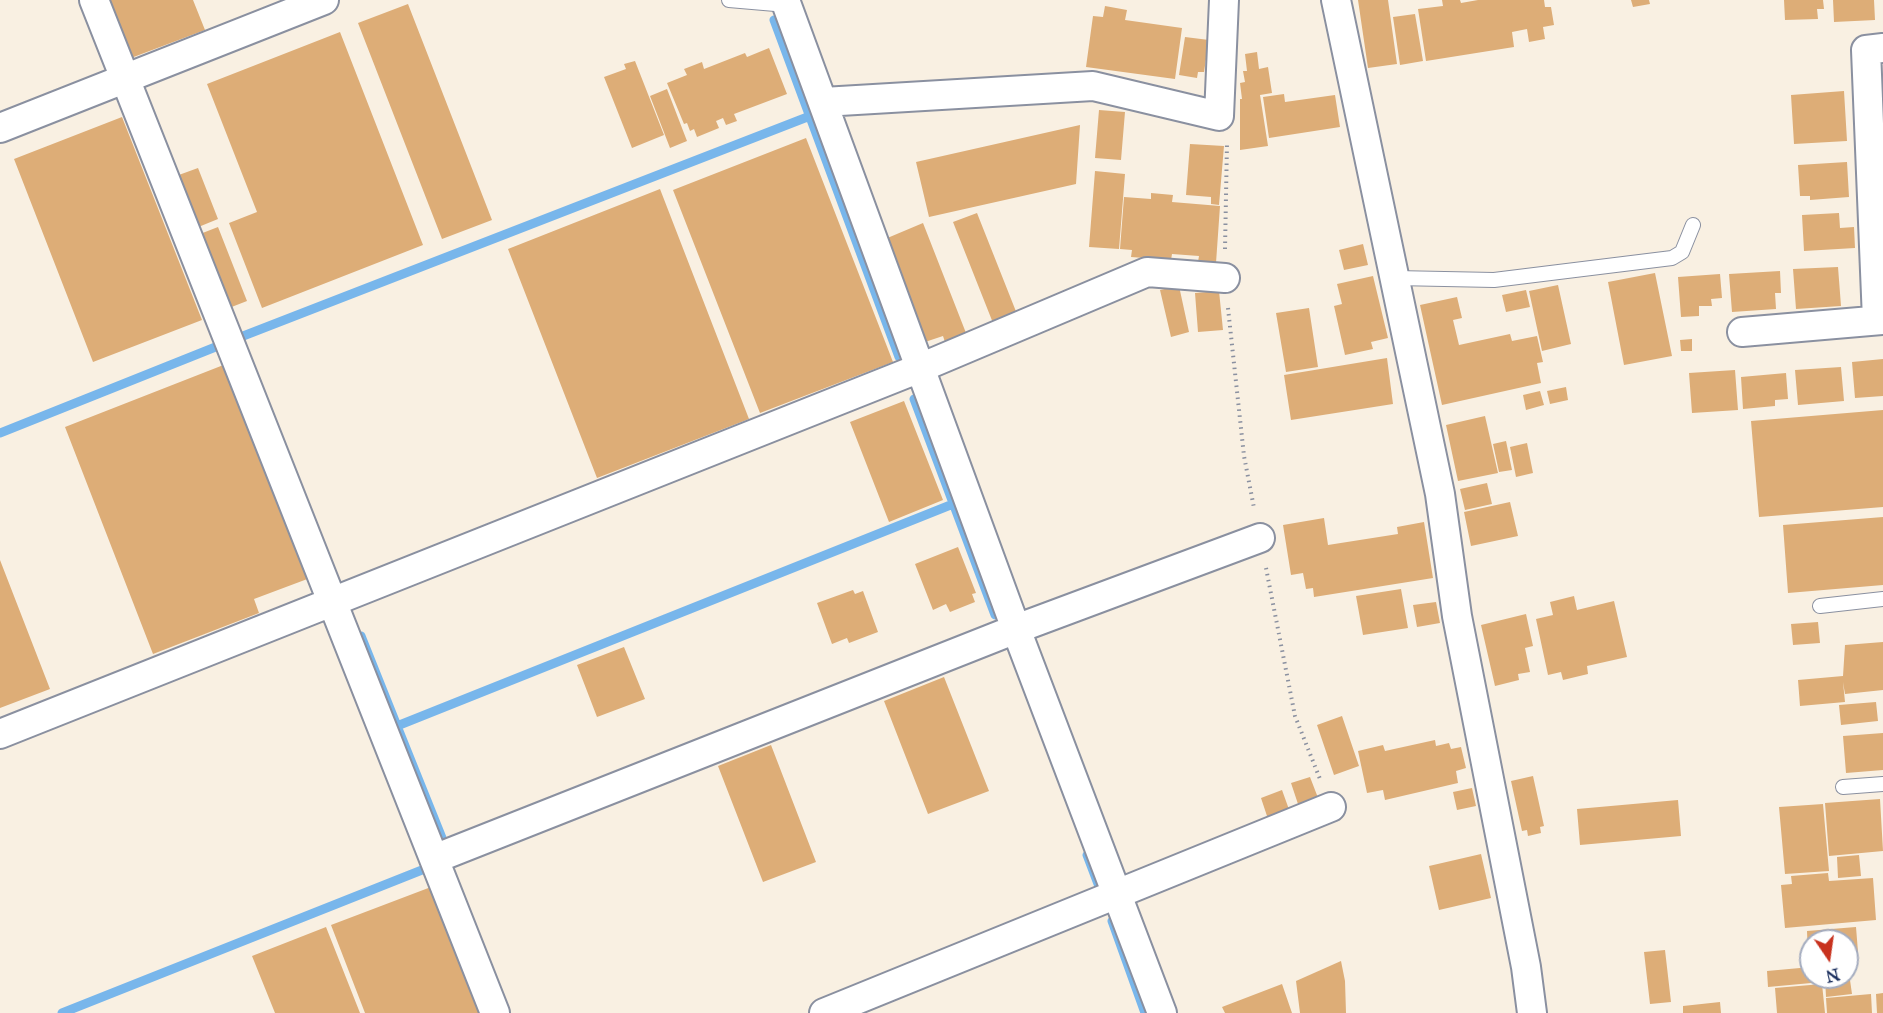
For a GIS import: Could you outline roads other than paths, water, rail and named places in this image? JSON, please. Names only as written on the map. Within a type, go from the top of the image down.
[{"type":"street","points":[[93,0],[495,1013]]},
{"type":"street","points":[[0,128],[324,0]]},
{"type":"street","points":[[823,102],[1093,86],[1219,116],[1224,0]]},
{"type":"street","points":[[1336,0],[1440,494],[1457,616],[1526,968],[1532,1013]]},
{"type":"street","points":[[786,2],[1016,629],[1162,1013]]},
{"type":"street","points":[[1742,332],[1880,320],[1866,50],[1883,48]]},
{"type":"street","points":[[0,734],[920,368],[1147,272],[1225,278]]},
{"type":"street","points":[[434,859],[1016,629],[1260,538]]},
{"type":"street","points":[[824,1013],[1331,807]]},
{"type":"lane","points":[[729,0],[786,2]]},
{"type":"lane","points":[[1395,278],[1494,280],[1672,258],[1682,252],[1693,225]]},
{"type":"lane","points":[[1820,606],[1883,599]]},
{"type":"lane","points":[[1843,787],[1883,784]]},
{"type":"waterway","points":[[774,20],[899,357]]},
{"type":"waterway","points":[[238,338],[810,116]]},
{"type":"waterway","points":[[0,433],[218,346]]},
{"type":"waterway","points":[[914,399],[995,615]]},
{"type":"waterway","points":[[442,838],[397,726],[953,504]]},
{"type":"waterway","points":[[361,636],[397,726]]},
{"type":"waterway","points":[[1087,855],[1098,884]]},
{"type":"waterway","points":[[62,1013],[427,868]]},
{"type":"waterway","points":[[1112,921],[1145,1013]]}]
